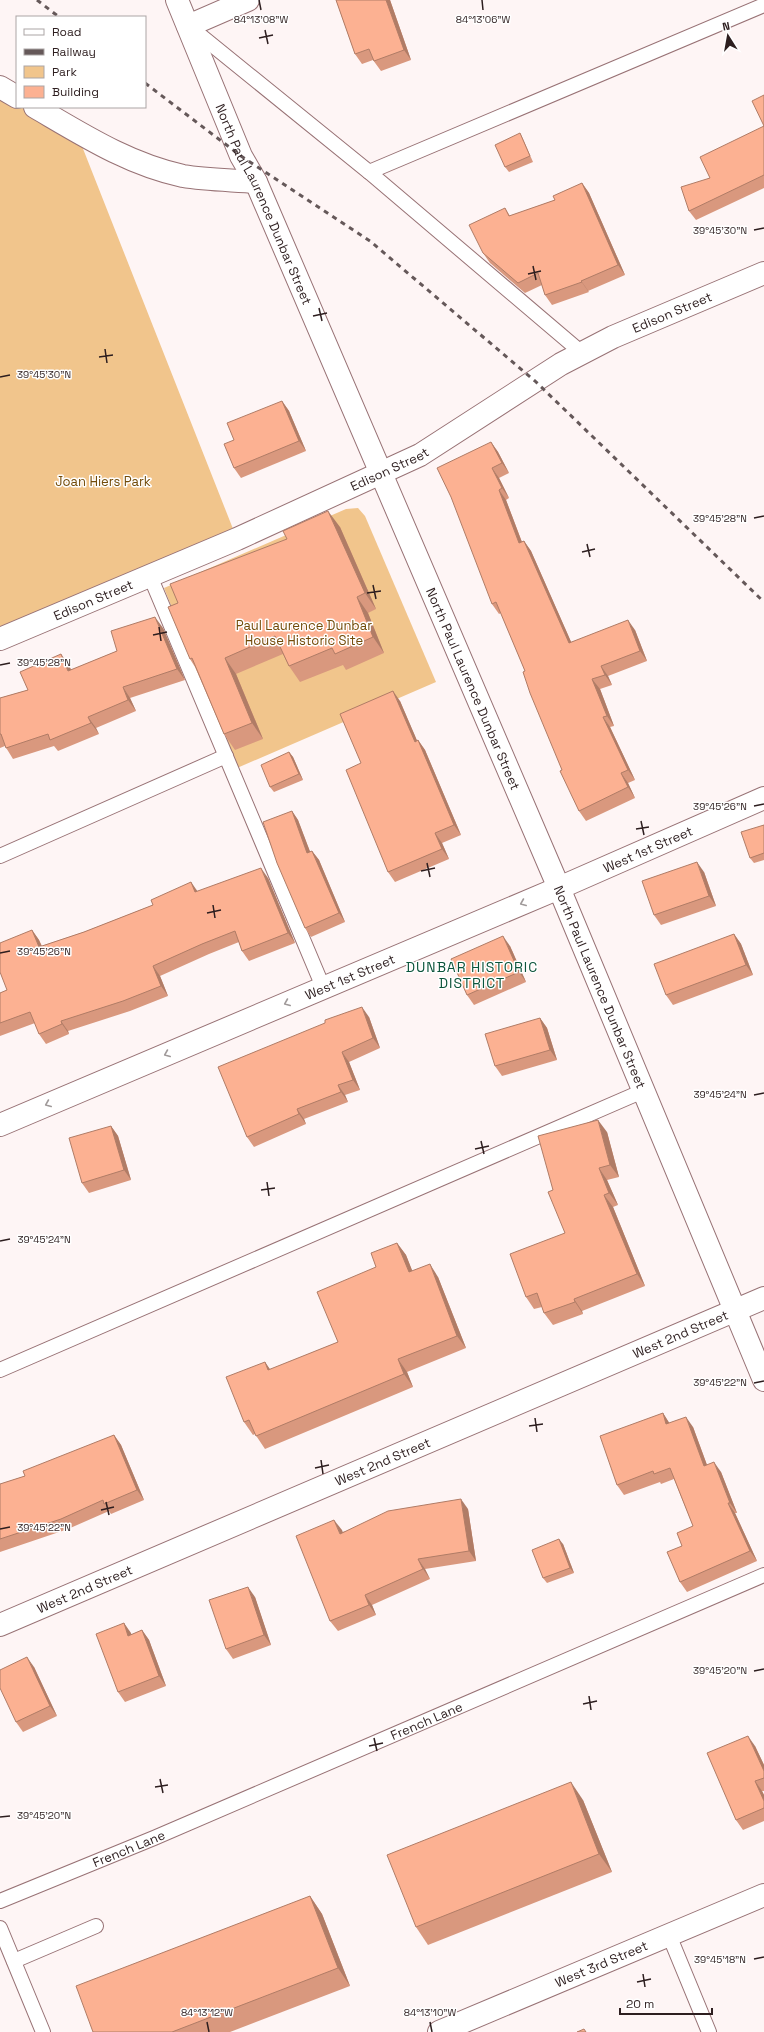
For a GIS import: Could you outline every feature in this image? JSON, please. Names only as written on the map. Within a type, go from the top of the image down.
[{"type":"street","name":"North Paul Laurence Dunbar Street","points":[[177,0],[241,156],[256,182],[558,888],[764,1380]]},
{"type":"street","points":[[188,26],[248,0]]},
{"type":"street","points":[[0,87],[16,96]]},
{"type":"street","points":[[37,108],[112,152],[147,167],[184,176],[256,182]]},
{"type":"street","name":"Edison Street","points":[[0,639],[150,576],[420,455],[561,364],[613,337],[764,273]]},
{"type":"street","name":"West 1st Street","points":[[0,1125],[558,888],[764,798]]},
{"type":"street","name":"West 2nd Street","points":[[0,1625],[764,1298]]},
{"type":"street","name":"West 3rd Street","points":[[439,2032],[764,1895]]},
{"type":"lane","points":[[369,172],[764,5]]},
{"type":"lane","points":[[188,26],[369,172],[582,353]]},
{"type":"lane","points":[[150,576],[323,987]]},
{"type":"lane","points":[[0,856],[226,756]]},
{"type":"lane","points":[[0,1370],[643,1091]]},
{"type":"lane","name":"French Lane","points":[[0,1901],[154,1838],[764,1575]]},
{"type":"lane","points":[[14,1961],[96,1926]]},
{"type":"lane","points":[[0,1928],[43,2032]]},
{"type":"lane","points":[[669,1935],[709,2032]]},
{"type":"green space","name":"Joan Hiers Park","points":[[0,87],[16,106],[16,108],[37,108],[76,131],[237,539],[0,639]]},
{"type":"green space","name":"Paul Laurence Dunbar House Historic Site","points":[[358,508],[365,516],[436,682],[237,768],[164,588],[346,509]]},
{"type":"building","points":[[336,0],[386,0],[404,50],[374,61],[369,49],[355,54]]},
{"type":"building","points":[[764,95],[764,126],[752,101]]},
{"type":"building","points":[[764,126],[764,175],[689,211],[681,187],[710,178],[700,157]]},
{"type":"building","points":[[520,133],[530,156],[505,167],[495,145]]},
{"type":"building","points":[[582,183],[618,265],[581,281],[582,282],[545,295],[538,273],[518,283],[483,253],[469,225],[505,208],[509,216],[555,200],[553,196]]},
{"type":"building","points":[[282,401],[299,441],[234,468],[224,444],[234,440],[227,423]]},
{"type":"building","points":[[491,442],[502,463],[492,468],[502,488],[499,490],[519,543],[524,541],[569,643],[628,620],[640,651],[601,666],[605,675],[592,679],[607,716],[603,717],[628,770],[621,773],[628,787],[579,811],[560,771],[562,770],[530,693],[523,672],[525,671],[496,602],[492,604],[451,497],[437,468]]},
{"type":"building","points":[[328,511],[365,593],[357,597],[373,637],[335,654],[332,648],[289,666],[275,636],[225,658],[252,723],[224,734],[192,658],[190,659],[168,607],[178,603],[170,584],[287,539],[283,531]]},
{"type":"building","points":[[155,617],[177,669],[123,687],[128,700],[88,717],[91,723],[50,740],[48,734],[6,748],[0,734],[0,698],[28,690],[20,672],[61,654],[68,671],[117,651],[111,631]]},
{"type":"building","points":[[393,691],[415,742],[418,740],[454,825],[435,833],[442,849],[388,872],[346,770],[361,763],[340,714]]},
{"type":"building","points":[[289,752],[299,774],[270,787],[261,765]]},
{"type":"building","points":[[292,811],[307,853],[312,851],[339,913],[305,928],[277,863],[263,822]]},
{"type":"building","points":[[764,825],[764,853],[750,858],[741,832]]},
{"type":"building","points":[[697,862],[709,896],[654,915],[642,881]]},
{"type":"building","points":[[261,868],[288,933],[242,951],[235,931],[202,944],[153,966],[161,986],[123,1001],[61,1021],[62,1024],[39,1034],[30,1012],[0,1023],[0,993],[7,990],[0,972],[0,943],[32,930],[39,947],[84,932],[153,905],[151,900],[191,882],[195,892]]},
{"type":"building","points":[[734,934],[746,965],[666,995],[654,964]]},
{"type":"building","points":[[503,936],[519,972],[467,995],[451,959]]},
{"type":"building","points":[[362,1007],[373,1038],[342,1052],[353,1080],[338,1085],[341,1092],[297,1109],[299,1114],[247,1137],[218,1067],[325,1023],[325,1020]]},
{"type":"building","points":[[540,1018],[550,1050],[495,1066],[485,1034]]},
{"type":"building","points":[[598,1120],[610,1165],[599,1168],[609,1193],[604,1195],[637,1274],[574,1299],[575,1302],[544,1313],[537,1293],[526,1297],[510,1254],[565,1233],[548,1192],[553,1190],[538,1136]]},
{"type":"building","points":[[111,1126],[124,1170],[82,1183],[69,1138]]},
{"type":"building","points":[[397,1243],[409,1272],[430,1264],[457,1336],[398,1359],[404,1374],[256,1436],[249,1420],[244,1422],[226,1377],[265,1362],[268,1370],[338,1342],[317,1292],[376,1267],[371,1253]]},
{"type":"building","points":[[663,1413],[666,1424],[686,1417],[704,1466],[714,1462],[730,1503],[728,1503],[750,1551],[680,1582],[667,1552],[682,1546],[677,1533],[693,1526],[670,1468],[654,1474],[653,1471],[617,1485],[600,1436]]},
{"type":"building","points":[[114,1435],[137,1490],[104,1504],[103,1500],[61,1519],[0,1539],[0,1484],[25,1476],[23,1471]]},
{"type":"building","points":[[461,1499],[469,1551],[418,1559],[423,1569],[365,1595],[369,1605],[330,1621],[296,1536],[334,1520],[340,1534],[388,1511]]},
{"type":"building","points":[[559,1539],[570,1568],[543,1578],[532,1550]]},
{"type":"building","points":[[248,1587],[264,1635],[226,1649],[209,1600]]},
{"type":"building","points":[[124,1623],[128,1636],[142,1630],[159,1676],[118,1692],[96,1634]]},
{"type":"building","points":[[27,1657],[50,1706],[16,1722],[0,1688],[0,1670]]},
{"type":"building","points":[[748,1736],[764,1771],[764,1778],[755,1781],[764,1801],[764,1808],[736,1820],[707,1753]]},
{"type":"building","points":[[571,1782],[599,1854],[416,1927],[387,1855]]},
{"type":"building","points":[[310,1896],[338,1968],[172,2032],[93,2032],[76,1986]]},
{"type":"building","points":[[584,2029],[586,2032],[577,2032]]},
{"type":"railway","points":[[37,0],[58,16]]},
{"type":"railway","points":[[146,84],[241,156],[370,241],[535,381],[764,602]]},
{"type":"district","name":"DUNBAR HISTORIC DISTRICT","points":[[472,976]]}]
